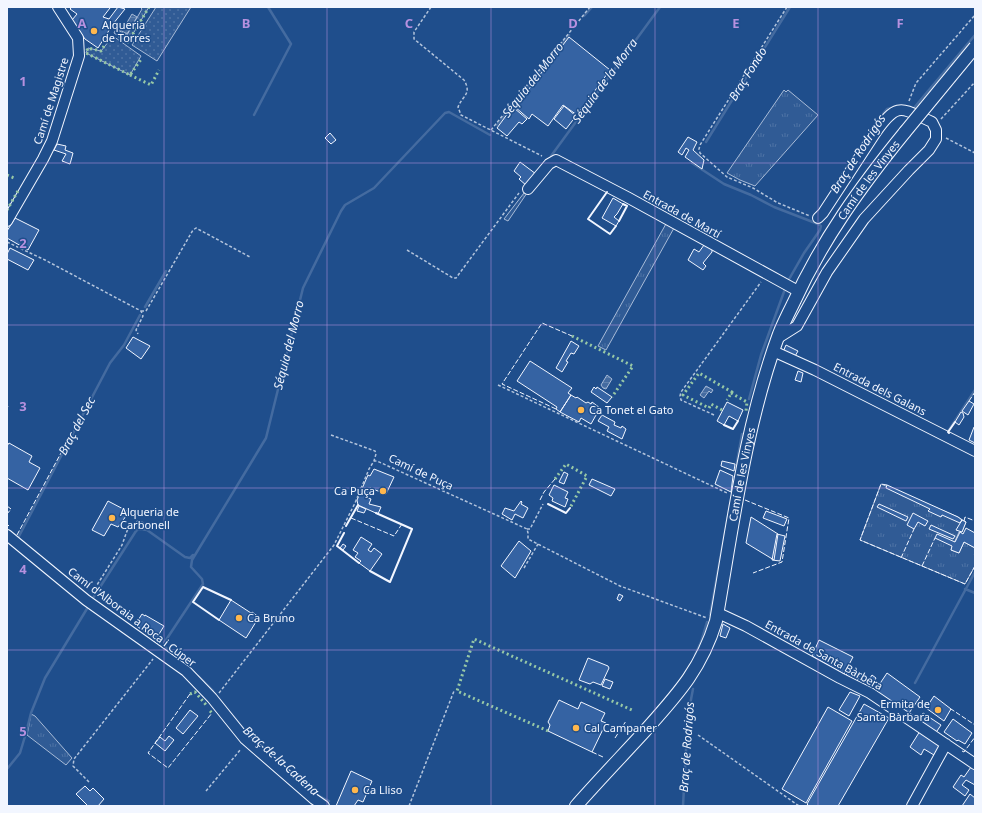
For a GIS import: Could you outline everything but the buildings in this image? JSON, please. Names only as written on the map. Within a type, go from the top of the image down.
[{"type":"main road","name":"Camí de les Vinyes","points":[[576,806],[678,694],[698,665],[711,639],[717,617],[751,427],[773,351],[798,291],[833,229],[870,175],[975,47]]},
{"type":"street","name":"Camí de Magistre","points":[[7,221],[52,142],[79,56],[78,38],[58,7]]},
{"type":"street","points":[[778,338],[797,326],[827,272],[864,219],[929,150],[936,139],[932,122],[905,110],[892,112],[885,119],[862,151],[823,213],[818,218]]},
{"type":"street","name":"Entrada de Martí","points":[[553,162],[556,160],[627,197],[798,291]]},
{"type":"street","points":[[528,189],[553,162]]},
{"type":"street","name":"Entrada dels Galans","points":[[773,351],[815,370],[975,450]]},
{"type":"street","name":"Camí d'Alboraia a Roca i Cúper","points":[[7,535],[86,600],[186,671],[212,698],[248,741],[324,806]]},
{"type":"street","name":"Entrada de Santa Bàrbera","points":[[717,617],[746,626],[870,693],[975,764]]},
{"type":"street","points":[[912,806],[946,744]]},
{"type":"path","points":[[431,7],[414,32],[414,39],[464,80],[468,89],[458,107],[461,114],[553,162]]},
{"type":"path","points":[[491,130],[590,7]]},
{"type":"path","points":[[787,7],[700,145],[699,149],[700,153],[727,177],[753,188],[778,203],[818,218]]},
{"type":"path","points":[[905,110],[916,83],[975,15]]},
{"type":"path","points":[[934,126],[975,82]]},
{"type":"path","points":[[936,139],[942,137],[947,138],[975,154]]},
{"type":"path","points":[[407,250],[456,278],[516,195],[522,190],[528,189]]},
{"type":"path","points":[[7,242],[45,260],[141,311],[146,311],[193,230],[196,228],[250,257]]},
{"type":"path","points":[[714,415],[681,400],[681,392],[767,274]]},
{"type":"path","points":[[138,334],[136,330],[143,316],[141,311]]},
{"type":"path","points":[[498,385],[738,498]]},
{"type":"path","points":[[331,435],[375,451],[376,454],[374,461]]},
{"type":"path","name":"Camí de Puça","points":[[212,698],[221,692],[334,545],[374,461],[377,461],[527,530],[528,539],[620,586],[717,617]]},
{"type":"path","points":[[527,530],[530,529],[543,504]]},
{"type":"path","points":[[86,600],[122,545],[130,526],[138,522],[144,523]]},
{"type":"path","points":[[524,568],[538,544]]},
{"type":"path","points":[[89,782],[73,766],[74,759],[159,652]]},
{"type":"path","points":[[409,806],[454,691]]},
{"type":"path","points":[[698,735],[799,806]]},
{"type":"path","points":[[206,791],[248,741]]},
{"type":"green space","points":[[140,7],[149,7],[128,42],[114,33],[116,29],[127,35],[142,9]]},
{"type":"green space","points":[[156,7],[191,7],[157,61],[132,45]]},
{"type":"green space","points":[[113,36],[141,56],[130,75],[86,53],[88,48],[101,51]]},
{"type":"green space","points":[[784,90],[786,92],[788,90],[818,115],[755,186],[727,173]]},
{"type":"green space","points":[[524,193],[527,193],[508,221],[504,219]]},
{"type":"green space","points":[[667,222],[674,228],[606,350],[598,346]]},
{"type":"green space","points":[[881,484],[958,517],[966,522],[962,532],[959,532],[951,550],[959,553],[964,542],[975,548],[975,566],[965,584],[860,540]]},
{"type":"green space","points":[[31,714],[35,716],[72,758],[66,765],[27,735]]},
{"type":"shaded area","points":[[132,14],[137,17],[127,34],[120,30],[122,26],[125,26]]},
{"type":"shaded area","points":[[607,375],[612,379],[606,389],[601,385]]},
{"type":"shaded area","points":[[706,386],[713,390],[711,393],[709,391],[704,398],[700,395]]},
{"type":"waterway","name":"Braç del Sec","points":[[254,115],[291,44],[268,7]]},
{"type":"waterway","name":"Séquia de la Morra","points":[[584,16],[592,7]]},
{"type":"waterway","name":"Séquia de la Morra","points":[[551,156],[660,7]]},
{"type":"waterway","name":"Braç Fondo","points":[[706,142],[790,7]]},
{"type":"waterway","name":"Séquia del Morro","points":[[497,125],[569,35]]},
{"type":"waterway","name":"Braç de Rodrigós","points":[[913,109],[975,35]]},
{"type":"waterway","name":"Braç de Rodrigós","points":[[879,119],[887,109],[895,107]]},
{"type":"waterway","name":"Séquia del Morro","points":[[184,664],[165,647],[164,643],[203,584],[202,579],[191,567],[192,560],[266,438],[303,288],[341,211],[345,205],[374,188],[445,113],[449,112],[490,135]]},
{"type":"waterway","name":"Braç Fondo","points":[[692,163],[724,184],[751,195],[774,207],[821,226],[820,230],[804,253],[788,281]]},
{"type":"waterway","name":"Braç del Sec","points":[[145,307],[166,271]]},
{"type":"waterway","name":"Braç de Rodrigós","points":[[749,399],[761,355],[785,289]]},
{"type":"waterway","name":"Braç del Sec","points":[[18,538],[110,363],[124,345],[140,315]]},
{"type":"waterway","points":[[947,433],[975,390]]},
{"type":"waterway","name":"Braç de Rodrigós","points":[[736,467],[742,434]]},
{"type":"waterway","name":"Braç de Rodrigós","points":[[710,615],[730,504]]},
{"type":"waterway","points":[[93,598],[136,531],[139,529],[147,530],[185,557],[190,558],[193,555]]},
{"type":"waterway","points":[[915,683],[975,572]]},
{"type":"waterway","points":[[965,589],[975,593]]},
{"type":"waterway","points":[[7,769],[20,753],[31,713],[45,678],[88,607]]},
{"type":"waterway","name":"Braç de Rodrigós","points":[[695,655],[707,622]]},
{"type":"waterway","name":"Braç de la Cadena","points":[[198,676],[213,691]]},
{"type":"waterway","name":"Braç de Rodrigós","points":[[683,806],[688,715],[693,689]]},
{"type":"waterway","name":"Braç de la Cadena","points":[[219,699],[247,733],[291,772]]},
{"type":"waterway","name":"Braç de la Cadena","points":[[315,794],[329,801]]},
{"type":"hedge","points":[[119,36],[128,42],[149,7]]},
{"type":"hedge","points":[[104,46],[101,51],[88,48],[86,53],[130,75],[142,58]]},
{"type":"hedge","points":[[130,75],[151,85],[159,70]]},
{"type":"hedge","points":[[7,175],[14,178]]},
{"type":"hedge","points":[[7,210],[19,189]]},
{"type":"hedge","points":[[572,336],[633,366],[612,397]]},
{"type":"hedge","points":[[722,410],[711,404],[709,408],[683,395],[699,373],[732,392],[727,400]]},
{"type":"hedge","points":[[731,393],[747,402],[746,411]]},
{"type":"hedge","points":[[555,479],[566,464],[587,476],[570,508]]},
{"type":"hedge","points":[[548,731],[457,691],[474,639],[632,710]]},
{"type":"hedge","points":[[190,694],[195,692],[207,706]]},
{"type":"fence","points":[[556,409],[502,384],[542,323],[572,336]]},
{"type":"fence","points":[[969,401],[975,392]]},
{"type":"fence","points":[[17,535],[69,438]]},
{"type":"fence","points":[[540,500],[544,492],[555,479]]},
{"type":"fence","points":[[887,485],[881,484],[860,540],[965,584],[975,566]]},
{"type":"fence","points":[[745,500],[789,518],[782,562],[753,573]]},
{"type":"fence","points":[[7,506],[11,509],[7,514]]},
{"type":"fence","points":[[964,521],[965,517],[975,521]]},
{"type":"fence","points":[[351,518],[394,536],[402,524]]},
{"type":"fence","points":[[901,558],[914,529]]},
{"type":"fence","points":[[922,566],[935,538]]},
{"type":"fence","points":[[190,694],[148,753],[168,768],[212,713]]},
{"type":"fence","points":[[951,710],[975,725]]},
{"type":"fence","points":[[615,738],[626,721]]},
{"type":"fence","points":[[962,751],[964,752],[975,737]]},
{"type":"fence","points":[[592,752],[603,757]]},
{"type":"wall","points":[[607,192],[588,219],[610,234],[616,226]]},
{"type":"wall","points":[[619,221],[627,206],[623,204]]},
{"type":"wall","points":[[724,425],[733,429],[738,421]]},
{"type":"wall","points":[[949,433],[948,432],[955,422]]},
{"type":"wall","points":[[548,504],[566,513],[570,508]]},
{"type":"wall","points":[[346,526],[358,505]]},
{"type":"wall","points":[[370,571],[390,582],[412,529],[376,513]]},
{"type":"wall","points":[[344,533],[337,546],[359,563]]},
{"type":"wall","points":[[219,620],[193,602],[203,587],[231,600]]},
{"type":"place","name":"Alqueria de Torres","points":[[94,31]]},
{"type":"place","name":"Ca Tonet el Gato","points":[[581,410]]},
{"type":"place","name":"Ca Puça","points":[[383,491]]},
{"type":"place","name":"Alqueria de Carbonell","points":[[112,518]]},
{"type":"place","name":"Ca Bruno","points":[[239,618]]},
{"type":"place","name":"Ermita de Santa Bàrbara","points":[[938,710]]},
{"type":"place","name":"Cal Campaner","points":[[576,728]]},
{"type":"place","name":"Ca Lliso","points":[[355,790]]}]
